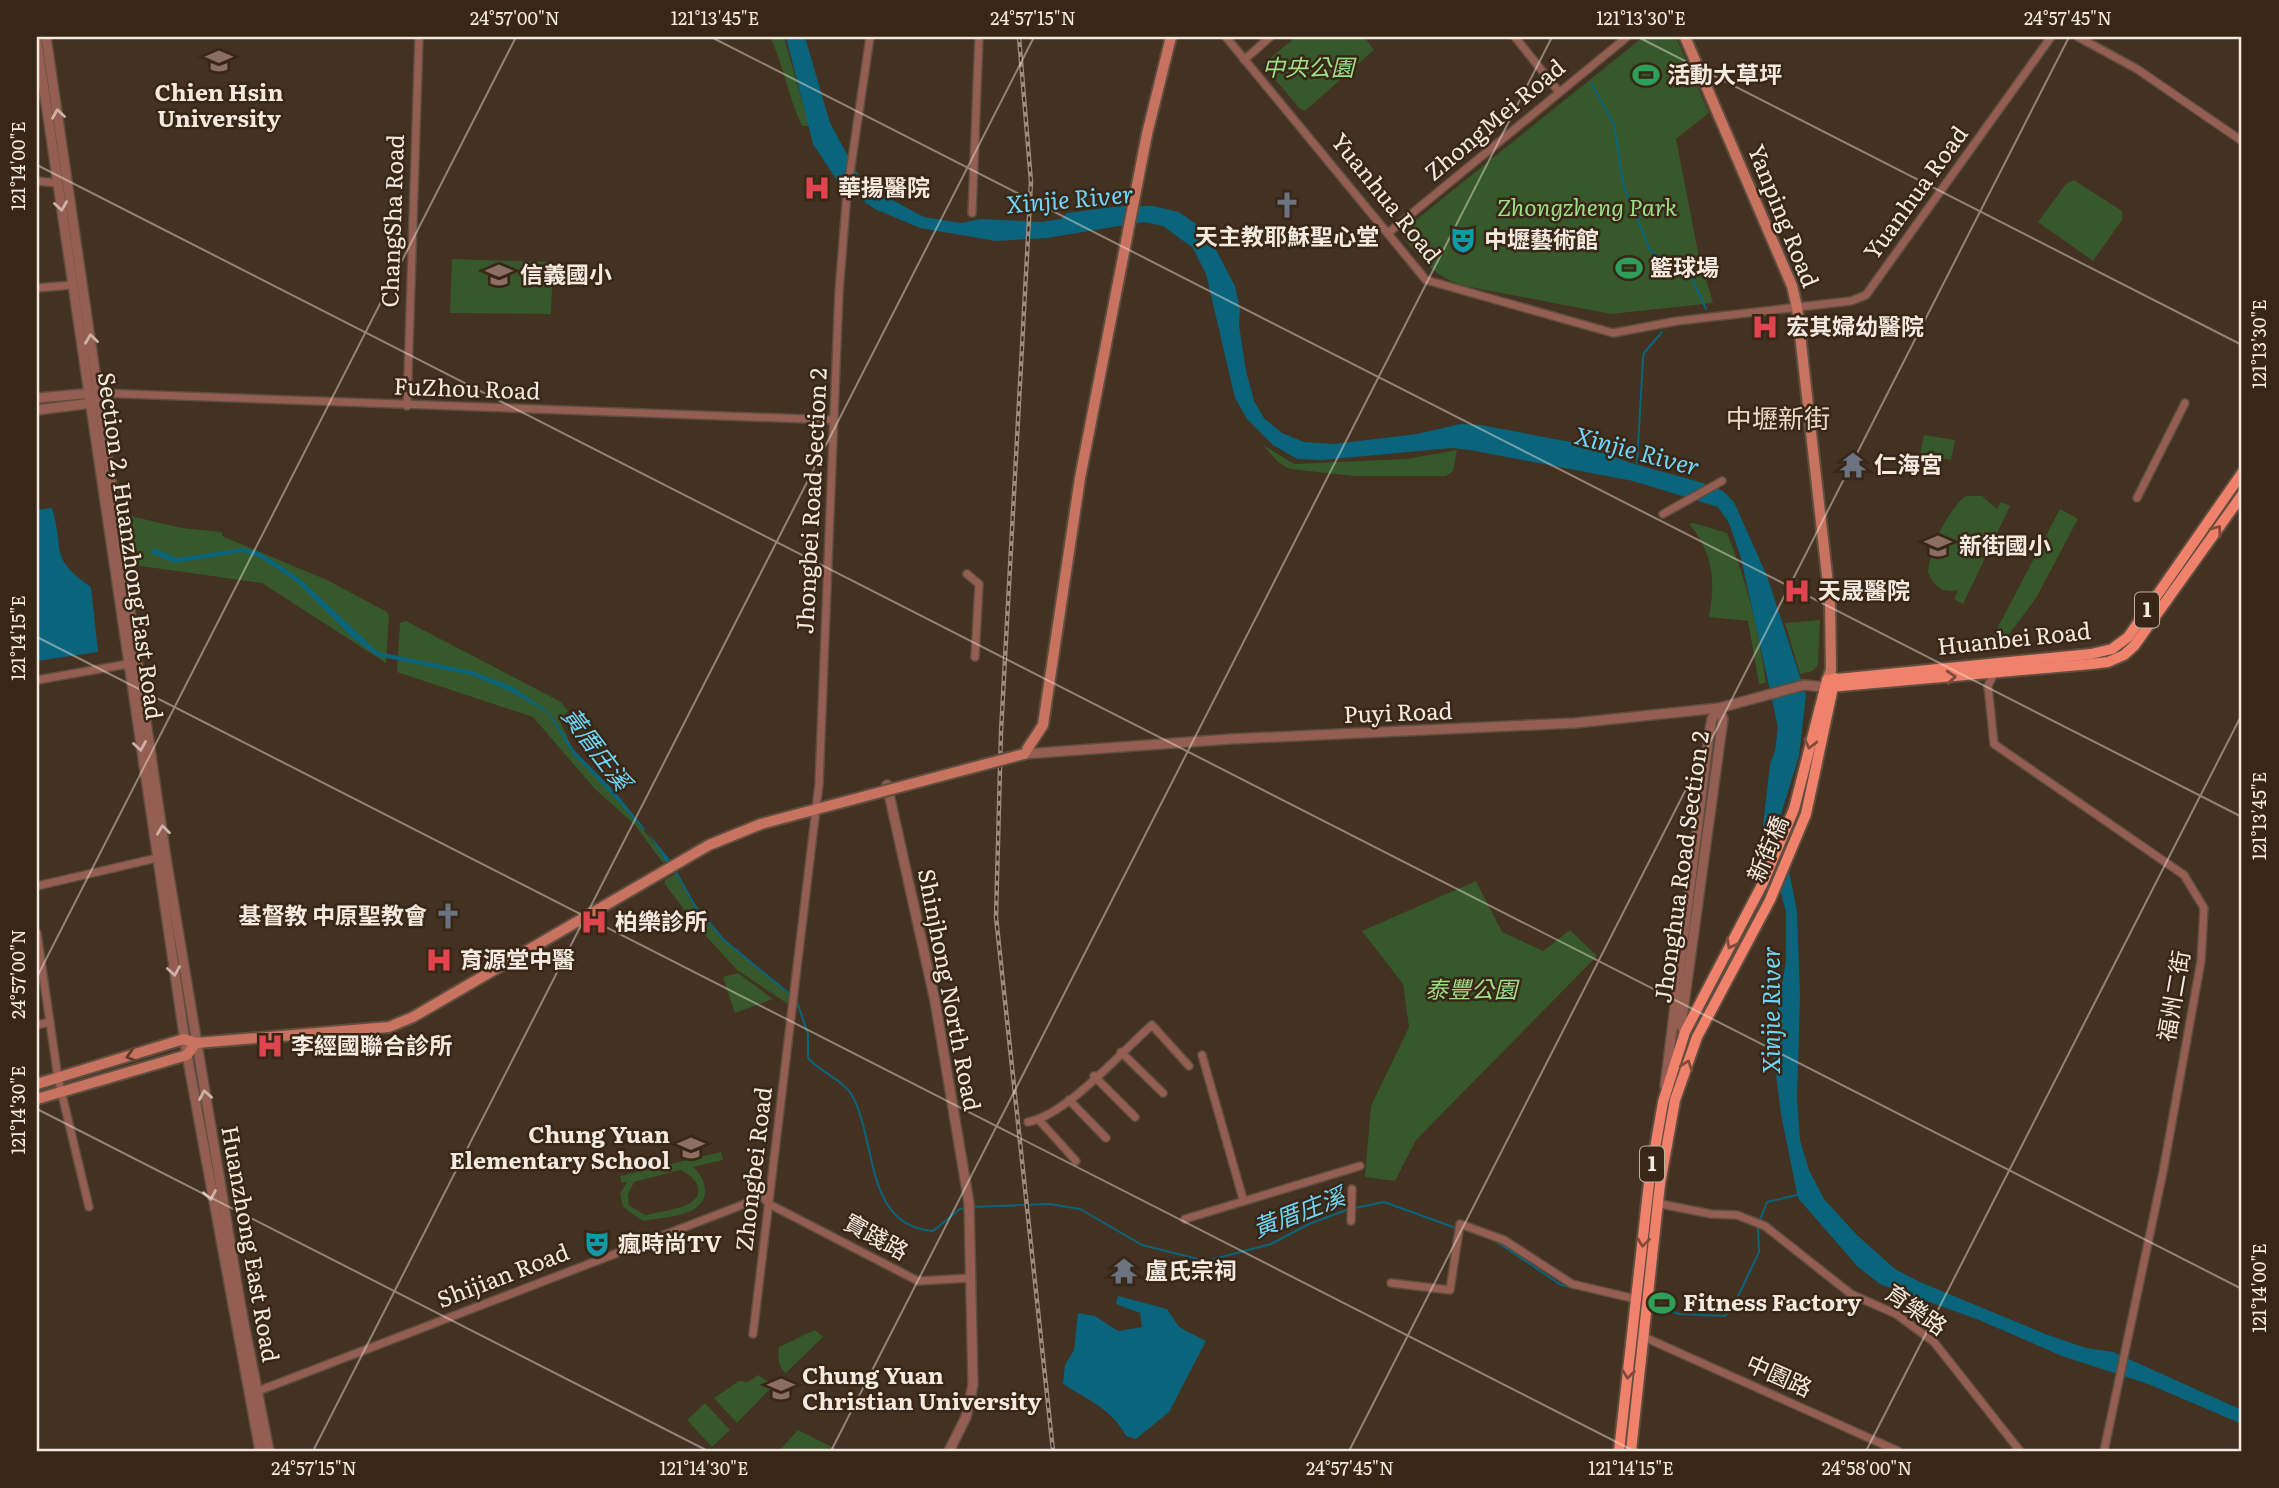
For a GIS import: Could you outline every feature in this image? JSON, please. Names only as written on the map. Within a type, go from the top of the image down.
[{"type":"main road","points":[[37,1084],[190,1041],[388,1027],[413,1017],[673,865],[734,833],[1024,754],[1044,725],[1080,478],[1135,195],[1171,37]]},
{"type":"main road","name":"Yanping Road","points":[[1685,37],[1791,286],[1797,307],[1830,602],[1828,681],[1806,814]]},
{"type":"main road","name":"Huanbei Road","points":[[1828,681],[2000,661],[2091,654],[2120,645],[2242,473]]},
{"type":"main road","name":"Huanbei Road","points":[[1828,681],[1993,674],[2108,662],[2124,655],[2242,495]]},
{"type":"main road","name":"Yanping Road","points":[[1794,809],[1828,681]]},
{"type":"main road","name":"新街橋","points":[[1685,1032],[1763,883],[1794,809]]},
{"type":"main road","name":"新街橋","points":[[1697,1037],[1770,900],[1806,814]]},
{"type":"main road","name":"Jhonghua Road Section 2","points":[[1619,1451],[1642,1304],[1663,1102],[1685,1032]]},
{"type":"main road","name":"Jhonghua Road Section 2","points":[[1653,1202],[1675,1100],[1697,1037]]},
{"type":"main road","points":[[37,1098],[187,1055],[190,1041]]},
{"type":"main road","name":"Jhonghua Road Section 2","points":[[1631,1451],[1644,1337],[1642,1304]]},
{"type":"street","name":"Section 2, Huanzhong East Road","points":[[47,37],[94,393],[190,1041]]},
{"type":"street","name":"ChangSha Road","points":[[407,406],[419,37]]},
{"type":"street","name":"Jhongbei Road Section 2","points":[[815,809],[819,784],[834,420],[847,193],[870,37]]},
{"type":"street","points":[[972,213],[979,37]]},
{"type":"street","name":"Yuanhua Road","points":[[1226,37],[1299,122],[1426,279],[1613,332],[1852,301],[1866,295],[2051,37]]},
{"type":"street","points":[[1244,60],[1270,37]]},
{"type":"street","points":[[1515,37],[1559,92]]},
{"type":"street","name":"ZhongMei Road","points":[[1388,233],[1626,37]]},
{"type":"street","points":[[2078,37],[2137,69],[2242,141]]},
{"type":"street","name":"Section 2, Huanzhong East Road","points":[[37,42],[72,285],[94,393],[90,405],[107,500],[157,858],[190,1041]]},
{"type":"street","points":[[38,61],[48,48]]},
{"type":"street","points":[[37,181],[57,183]]},
{"type":"street","points":[[37,288],[72,285]]},
{"type":"street","points":[[37,398],[94,393]]},
{"type":"street","name":"FuZhou Road","points":[[94,393],[834,420]]},
{"type":"street","points":[[2137,498],[2185,403]]},
{"type":"street","points":[[37,410],[90,405]]},
{"type":"street","points":[[1663,514],[1723,481]]},
{"type":"street","points":[[967,574],[979,584],[975,657]]},
{"type":"street","points":[[1993,674],[2000,661]]},
{"type":"street","points":[[37,680],[128,664]]},
{"type":"street","name":"福州二街","points":[[1993,674],[1988,686],[1994,744],[2184,874],[2204,908],[2204,933],[2189,1029],[2150,1243],[2104,1451]]},
{"type":"street","name":"Puyi Road","points":[[1024,754],[1231,739],[1575,723],[1719,708],[1770,693],[1828,681]]},
{"type":"street","points":[[1663,1102],[1709,735],[1712,719],[1719,708]]},
{"type":"street","name":"Jhonghua Road Section 2","points":[[1697,1037],[1685,1032],[1681,1026],[1723,719],[1719,708]]},
{"type":"street","name":"Shinjhong North Road","points":[[887,785],[934,1001],[969,1208],[974,1385],[966,1417],[949,1451]]},
{"type":"street","name":"Zhongbei Road","points":[[753,1334],[796,992],[815,809]]},
{"type":"street","points":[[37,886],[157,858]]},
{"type":"street","points":[[37,933],[58,1078],[89,1207]]},
{"type":"street","points":[[37,1025],[50,1022]]},
{"type":"street","points":[[1028,1122],[1039,1120],[1069,1100],[1152,1025],[1189,1066]]},
{"type":"street","name":"Huanzhong East Road","points":[[190,1041],[253,1393],[260,1451]]},
{"type":"street","points":[[1121,1052],[1163,1093]]},
{"type":"street","name":"Huanzhong East Road","points":[[187,1055],[253,1393],[269,1451]]},
{"type":"street","points":[[1202,1055],[1243,1199]]},
{"type":"street","points":[[1094,1076],[1135,1117]]},
{"type":"street","points":[[1069,1100],[1106,1138]]},
{"type":"street","points":[[1039,1120],[1076,1161]]},
{"type":"street","points":[[1185,1219],[1243,1199],[1360,1166]]},
{"type":"street","points":[[1351,1221],[1352,1189]]},
{"type":"street","name":"Shijian Road","points":[[253,1393],[755,1199],[763,1197],[769,1205]]},
{"type":"street","name":"育樂路","points":[[1653,1202],[1711,1214],[1737,1215],[1765,1226],[1851,1294],[1880,1304],[1934,1342],[2020,1451]]},
{"type":"street","name":"實踐路","points":[[769,1205],[918,1281],[971,1278]]},
{"type":"street","points":[[1391,1283],[1450,1290],[1460,1223],[1504,1240],[1572,1284],[1642,1304]]},
{"type":"street","name":"中園路","points":[[1644,1337],[1898,1451]]},
{"type":"green space","points":[[770,37],[784,37],[809,126],[802,126],[797,115]]},
{"type":"green space","name":"中央公園","points":[[1296,37],[1364,37],[1374,50],[1305,111],[1300,109],[1265,67],[1265,62]]},
{"type":"green space","name":"Zhongzheng Park","points":[[1643,37],[1676,37],[1709,113],[1676,139],[1698,252],[1713,303],[1611,314],[1465,286],[1438,274],[1405,240],[1407,227]]},
{"type":"green space","points":[[2074,180],[2122,211],[2122,220],[2093,261],[2038,222],[2066,184]]},
{"type":"green space","points":[[452,259],[553,262],[551,314],[450,313]]},
{"type":"green space","points":[[1924,435],[1955,440],[1951,460],[1920,455]]},
{"type":"green space","points":[[1263,445],[1294,464],[1406,459],[1457,450],[1453,471],[1446,476],[1354,476],[1290,469],[1279,463]]},
{"type":"green space","points":[[1966,496],[1982,496],[1997,509],[2001,502],[2010,506],[1963,604],[1954,599],[1958,590],[1939,588],[1928,572],[1932,552],[1941,531],[1952,511]]},
{"type":"green space","points":[[2060,509],[2078,519],[2036,598],[1999,648],[1989,644]]},
{"type":"green space","points":[[126,515],[182,528],[222,532],[222,536],[327,580],[385,611],[389,615],[386,663],[262,583],[134,565]]},
{"type":"green space","points":[[1694,523],[1727,533],[1751,606],[1766,683],[1759,684],[1748,621],[1709,617],[1711,568],[1703,545],[1689,524]]},
{"type":"green space","points":[[1820,620],[1818,665],[1813,671],[1800,674],[1785,623]]},
{"type":"green space","points":[[406,621],[561,702],[568,711],[560,721],[571,745],[569,749],[614,794],[668,860],[663,863],[635,825],[594,788],[533,717],[397,672],[400,623]]},
{"type":"green space","points":[[677,873],[710,925],[795,1000],[794,1008],[737,970],[694,923],[665,884],[665,880]]},
{"type":"green space","name":"泰豐公園","points":[[1476,881],[1502,932],[1543,951],[1570,930],[1597,956],[1416,1140],[1395,1181],[1365,1177],[1371,1106],[1409,1027],[1403,984],[1362,931]]},
{"type":"green space","points":[[738,973],[773,999],[735,1013],[723,977]]},
{"type":"green space","points":[[721,1152],[723,1160],[693,1167],[704,1183],[703,1200],[693,1210],[669,1217],[643,1221],[623,1207],[620,1194],[627,1182],[622,1183],[620,1176]],"holes":[[[680,1170],[694,1180],[698,1189],[698,1194],[690,1203],[645,1215],[629,1205],[628,1195],[634,1182]]]},
{"type":"green space","points":[[815,1330],[823,1337],[786,1373],[783,1371],[778,1358],[779,1347]]},
{"type":"green space","points":[[758,1375],[774,1385],[737,1423],[714,1398],[739,1381],[748,1382]]},
{"type":"green space","points":[[705,1403],[730,1430],[712,1447],[687,1420]]},
{"type":"green space","points":[[798,1430],[840,1451],[779,1451]]},
{"type":"water","points":[[786,37],[805,37],[830,123],[864,185],[924,217],[961,223],[981,219],[1041,222],[1061,219],[1067,213],[1121,206],[1153,206],[1179,212],[1206,231],[1235,286],[1246,371],[1254,401],[1264,418],[1282,433],[1304,442],[1334,444],[1417,434],[1460,424],[1481,425],[1576,443],[1723,491],[1734,502],[1767,576],[1806,695],[1799,756],[1779,821],[1797,911],[1800,997],[1797,1099],[1800,1140],[1809,1170],[1824,1199],[1857,1235],[1895,1269],[2048,1335],[2086,1348],[2113,1352],[2242,1410],[2242,1424],[2148,1384],[2062,1356],[1979,1320],[1880,1284],[1858,1267],[1798,1198],[1781,1114],[1772,1042],[1786,961],[1786,912],[1763,826],[1770,764],[1775,751],[1778,727],[1741,558],[1729,523],[1718,507],[1633,481],[1470,450],[1452,448],[1322,460],[1297,459],[1273,445],[1247,419],[1235,398],[1206,274],[1193,248],[1163,226],[1143,222],[1047,238],[996,241],[920,228],[875,209],[840,185],[813,144]]},
{"type":"water","points":[[52,508],[63,560],[91,587],[98,652],[37,661],[37,510]]},
{"type":"water","points":[[153,548],[177,558],[244,548],[261,553],[299,578],[378,652],[472,671],[513,687],[549,712],[574,750],[615,792],[645,829],[572,753],[548,713],[510,691],[471,675],[377,656],[353,638],[297,582],[259,557],[243,552],[175,563],[151,553]]},
{"type":"water","points":[[648,833],[671,861],[667,864]]},
{"type":"water","points":[[1118,1296],[1167,1309],[1179,1327],[1206,1341],[1169,1412],[1136,1439],[1126,1436],[1114,1419],[1099,1406],[1063,1384],[1065,1365],[1074,1350],[1078,1313],[1095,1316],[1118,1331],[1142,1327],[1140,1313],[1116,1304]]},
{"type":"waterway","points":[[1591,83],[1614,124],[1623,184],[1650,250],[1692,279],[1706,309]]},
{"type":"waterway","name":"Xinjie River","points":[[1637,463],[1644,353],[1662,332]]},
{"type":"waterway","name":"黃厝庄溪","points":[[613,794],[644,829]]},
{"type":"waterway","name":"黃厝庄溪","points":[[675,870],[695,906],[724,940],[791,995]]},
{"type":"waterway","name":"黃厝庄溪","points":[[797,1002],[808,1034],[808,1058],[844,1086],[853,1097],[861,1116],[876,1180],[895,1215],[911,1226],[933,1231],[960,1209],[966,1208]]},
{"type":"waterway","name":"黃厝庄溪","points":[[1760,1220],[1767,1202],[1797,1195]]},
{"type":"waterway","name":"黃厝庄溪","points":[[1355,1208],[1384,1202],[1456,1228]]},
{"type":"waterway","name":"黃厝庄溪","points":[[972,1207],[1049,1204],[1080,1209],[1142,1245],[1206,1261],[1271,1244],[1309,1224],[1349,1209]]},
{"type":"waterway","name":"黃厝庄溪","points":[[1650,1306],[1680,1314],[1725,1316],[1733,1307],[1759,1252],[1758,1225]]},
{"type":"waterway","name":"黃厝庄溪","points":[[1494,1240],[1561,1285],[1631,1301]]},
{"type":"railway","points":[[1019,37],[1031,182],[1001,732],[996,917],[1053,1451]]},
{"type":"place","name":"Chien Hsin University","points":[[219,61]]},
{"type":"place","name":"活動大草坪","points":[[1646,75]]},
{"type":"place","name":"華揚醫院","points":[[817,188]]},
{"type":"place","name":"天主教耶穌聖心堂","points":[[1287,205]]},
{"type":"place","name":"中壢藝術館","points":[[1463,240]]},
{"type":"place","name":"籃球場","points":[[1629,268]]},
{"type":"place","name":"信義國小","points":[[499,275]]},
{"type":"place","name":"宏其婦幼醫院","points":[[1765,327]]},
{"type":"place","name":"仁海宮","points":[[1853,465]]},
{"type":"place","name":"新街國小","points":[[1938,546]]},
{"type":"place","name":"天晟醫院","points":[[1797,591]]},
{"type":"place","name":"基督教 中原聖教會","points":[[448,916]]},
{"type":"place","name":"柏樂診所","points":[[594,922]]},
{"type":"place","name":"育源堂中醫","points":[[439,960]]},
{"type":"place","name":"李經國聯合診所","points":[[270,1046]]},
{"type":"place","name":"Chung Yuan Elementary School","points":[[691,1148]]},
{"type":"place","name":"瘋時尚TV","points":[[597,1244]]},
{"type":"place","name":"盧氏宗祠","points":[[1124,1271]]},
{"type":"place","name":"Fitness Factory","points":[[1662,1303]]},
{"type":"place","name":"Chung Yuan Christian University","points":[[781,1389]]},
{"type":"district","name":"中壢新街","points":[[1778,419]]}]
